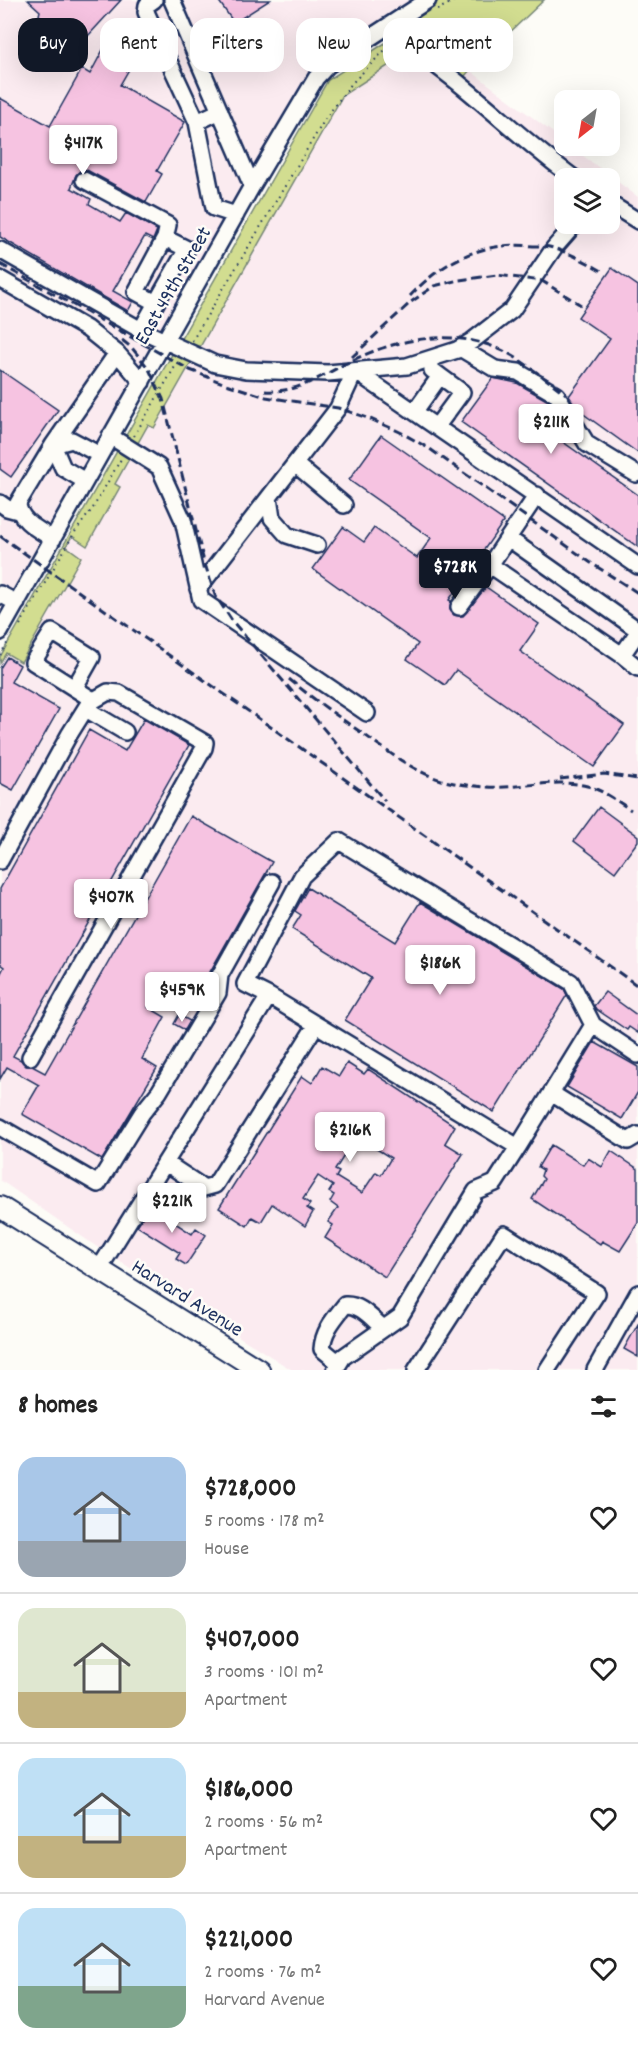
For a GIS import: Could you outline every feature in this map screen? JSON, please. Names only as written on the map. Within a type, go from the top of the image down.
[{"type":"main road","name":"Harvard Avenue","points":[[0,1207],[259,1370]]},
{"type":"street","points":[[154,0],[147,5],[146,12],[197,122],[214,208],[236,215]]},
{"type":"street","points":[[172,0],[252,186]]},
{"type":"street","name":"East 49th Street","points":[[402,18],[428,0]]},
{"type":"street","name":"East 49th Street","points":[[0,632],[252,186],[316,78],[328,65],[383,31]]},
{"type":"street","points":[[444,72],[560,168]]},
{"type":"street","points":[[197,122],[220,111]]},
{"type":"street","points":[[84,180],[168,225],[165,238],[136,292],[156,303]]},
{"type":"street","points":[[620,210],[638,221]]},
{"type":"street","points":[[0,250],[141,330],[215,364],[246,370],[328,373],[407,366],[460,348],[512,310],[554,248],[566,234]]},
{"type":"street","points":[[141,330],[187,249],[165,238]]},
{"type":"street","points":[[0,279],[87,328],[117,353],[142,382]]},
{"type":"street","points":[[165,286],[188,300]]},
{"type":"street","points":[[460,348],[495,369],[519,372],[557,395],[587,444],[636,474]]},
{"type":"street","points":[[53,539],[23,518],[18,511],[18,503],[53,445],[117,353]]},
{"type":"street","points":[[421,362],[462,392],[437,426]]},
{"type":"street","points":[[355,371],[638,566]]},
{"type":"street","points":[[198,589],[338,408],[355,371]]},
{"type":"street","points":[[415,411],[440,376]]},
{"type":"street","points":[[110,436],[159,467],[183,520],[201,600],[367,713]]},
{"type":"street","points":[[53,445],[72,440],[100,455]]},
{"type":"street","points":[[53,445],[63,468],[85,481]]},
{"type":"street","points":[[295,464],[344,505]]},
{"type":"street","points":[[459,607],[537,495]]},
{"type":"street","points":[[269,498],[272,518],[287,534],[317,545]]},
{"type":"street","points":[[0,503],[18,511]]},
{"type":"street","points":[[508,538],[638,631],[622,655]]},
{"type":"street","points":[[490,565],[638,668]]},
{"type":"street","points":[[0,594],[17,603]]},
{"type":"street","points":[[75,687],[89,704],[125,732]]},
{"type":"street","points":[[0,861],[69,735],[89,704],[108,692],[119,693],[205,743],[30,1057]]},
{"type":"street","points":[[518,1147],[269,996],[245,984],[302,876],[339,841],[571,982],[593,1025],[638,1055]]},
{"type":"street","points":[[0,1127],[98,1184],[142,1113],[159,1092],[218,993],[220,975],[272,882]]},
{"type":"street","points":[[99,1269],[269,996]]},
{"type":"street","points":[[166,1163],[204,1188],[215,1185],[316,1025]]},
{"type":"street","points":[[383,1329],[367,1313],[353,1305],[345,1305],[330,1324],[323,1339],[322,1349],[337,1367],[343,1357],[383,1329],[400,1317],[476,1191],[495,1183],[593,1025]]},
{"type":"street","points":[[551,1093],[628,1141],[638,1136]]},
{"type":"street","points":[[416,1370],[504,1234],[597,1293],[547,1370]]},
{"type":"street","points":[[595,1370],[638,1293]]},
{"type":"shaded area","points":[[0,0],[428,0],[400,18],[383,18],[383,29],[371,37],[371,18],[296,18],[296,72],[324,72],[0,632]]},
{"type":"shaded area","points":[[383,68],[383,72],[472,72],[554,134],[554,156],[583,156],[599,168],[554,168],[554,234],[620,234],[620,184],[638,197],[638,1370],[292,1370],[97,1247],[0,1180],[0,663],[6,653],[21,661],[42,592],[66,546],[72,536],[87,546],[120,488],[115,484],[148,425],[154,427],[345,92]]},
{"type":"green space","points":[[423,0],[544,0],[513,29],[513,18],[401,18]]},
{"type":"green space","points":[[383,44],[383,69],[343,95],[154,428],[148,425],[115,484],[120,487],[87,546],[72,536],[66,546],[81,557],[21,662],[6,653],[0,663],[0,657],[328,80],[340,72],[371,72],[371,52]]},
{"type":"green space","points":[[444,72],[468,72],[459,83]]},
{"type":"building","points":[[28,0],[121,0],[104,18],[100,18],[100,23],[88,36],[88,18],[42,18],[39,15],[40,11]]},
{"type":"building","points":[[218,0],[270,0],[242,18],[231,18]]},
{"type":"building","points":[[100,55],[100,72],[127,72],[120,85],[185,122],[157,171],[162,174],[146,202],[83,168],[76,175],[71,188],[91,199],[89,204],[120,222],[126,213],[157,230],[153,240],[145,236],[113,291],[133,302],[128,311],[0,237],[0,98],[50,126],[80,72],[90,74]]},
{"type":"building","points":[[612,268],[638,286],[638,453],[578,410],[569,396],[610,339],[578,317]]},
{"type":"building","points":[[0,370],[58,410],[11,477],[0,469]]},
{"type":"building","points":[[493,378],[517,383],[550,402],[552,406],[539,425],[638,495],[638,547],[461,422]]},
{"type":"building","points":[[381,435],[504,521],[449,600],[451,601],[450,610],[454,615],[463,616],[486,587],[539,624],[520,651],[624,725],[594,767],[456,670],[445,685],[407,659],[418,644],[313,569],[343,527],[364,542],[374,528],[417,558],[431,538],[349,480]]},
{"type":"building","points":[[7,657],[20,665],[11,682],[59,709],[13,790],[0,783],[0,668]]},
{"type":"building","points":[[144,719],[189,745],[13,1056],[26,1066],[32,1066],[45,1073],[191,816],[272,862],[198,993],[166,974],[148,1007],[165,1017],[142,1059],[157,1068],[102,1160],[22,1114],[39,1085],[7,1067],[0,1079],[0,975],[4,967],[0,964],[0,889],[89,730],[125,751]]},
{"type":"building","points":[[599,807],[638,836],[638,841],[615,872],[574,841]]},
{"type":"building","points":[[308,888],[395,942],[420,902],[564,989],[567,995],[494,1112],[345,1020],[371,978],[292,929],[301,915],[295,911]]},
{"type":"building","points":[[605,992],[638,1016],[638,1033],[629,1027],[627,1030],[596,1009],[594,1006]]},
{"type":"building","points":[[179,1015],[190,1021],[185,1030],[174,1024]]},
{"type":"building","points":[[594,1042],[638,1067],[638,1092],[622,1119],[567,1087]]},
{"type":"building","points":[[347,1063],[364,1074],[368,1069],[455,1126],[445,1143],[463,1154],[385,1277],[325,1238],[333,1225],[328,1222],[338,1208],[330,1202],[334,1195],[329,1192],[333,1186],[318,1176],[303,1199],[310,1204],[307,1208],[313,1212],[305,1226],[272,1204],[261,1222],[252,1217],[247,1226],[219,1208],[302,1076],[312,1083],[322,1066],[339,1076]],"holes":[[[364,1141],[391,1158],[381,1175],[376,1172],[362,1193],[336,1177],[339,1172],[335,1170],[352,1143],[360,1148]]]},
{"type":"building","points":[[551,1145],[583,1165],[588,1158],[602,1167],[611,1151],[638,1169],[638,1223],[620,1251],[602,1241],[600,1244],[532,1199],[544,1179],[541,1176],[543,1170],[538,1167]]},
{"type":"building","points":[[149,1206],[192,1234],[196,1228],[206,1235],[186,1265],[176,1259],[180,1253],[137,1226]]},
{"type":"building","points":[[638,1324],[638,1357],[624,1349]]},
{"type":"railway","points":[[410,296],[423,283],[451,263],[481,250],[497,247],[515,245],[551,247],[585,261],[602,271]]},
{"type":"railway","points":[[0,264],[190,370],[266,397],[338,408],[400,432],[430,449],[591,563],[638,593]]},
{"type":"railway","points":[[352,357],[411,302],[434,286],[459,280],[497,275],[542,281],[581,305]]},
{"type":"railway","points":[[265,391],[298,387],[388,346],[432,338],[454,338],[476,341],[497,348],[518,359],[566,394]]},
{"type":"railway","points":[[122,340],[132,348],[149,369],[163,399],[203,558],[215,595],[233,622],[385,801]]},
{"type":"railway","points":[[0,536],[638,986]]},
{"type":"railway","points":[[289,679],[394,756],[417,770],[441,780],[486,787],[549,783],[575,784],[599,790],[631,810]]},
{"type":"railway","points":[[560,779],[604,774],[638,779]]}]
